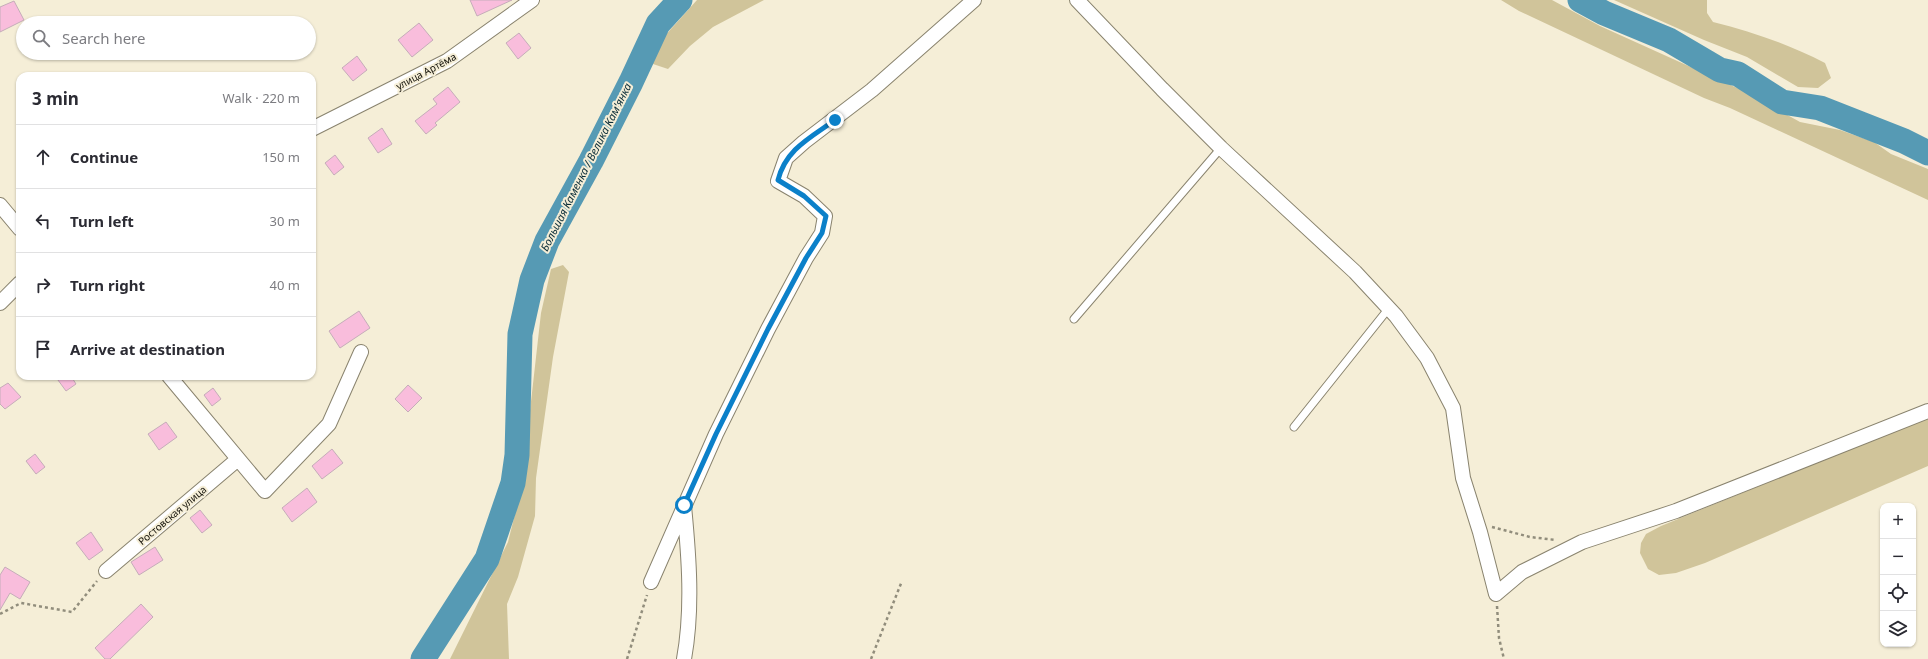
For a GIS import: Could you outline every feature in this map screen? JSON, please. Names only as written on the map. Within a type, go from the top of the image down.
[{"type":"street","name":"улица Артёма","points":[[316,127],[447,61],[532,0]]},
{"type":"street","points":[[651,582],[716,434],[764,336],[806,258],[822,233],[826,216],[804,196],[778,180],[786,158],[804,142],[872,90],[974,0]]},
{"type":"street","points":[[1077,0],[1221,148],[1354,272],[1389,308],[1427,358],[1453,408],[1463,478],[1478,524],[1496,594],[1522,572],[1576,545],[1676,511],[1928,410]]},
{"type":"street","points":[[0,205],[16,224]]},
{"type":"street","points":[[0,303],[16,287]]},
{"type":"street","points":[[172,380],[265,491],[329,424],[361,352]]},
{"type":"street","name":"Ростовская улица","points":[[106,571],[238,459]]},
{"type":"street","points":[[684,505],[689,567],[688,633],[684,659]]},
{"type":"lane","points":[[1074,319],[1221,148]]},
{"type":"lane","points":[[1294,427],[1389,308]]},
{"type":"path","points":[[1478,524],[1530,537],[1560,540]]},
{"type":"path","points":[[0,614],[21,603],[72,612],[106,571]]},
{"type":"path","points":[[871,659],[902,581]]},
{"type":"path","points":[[626,659],[651,582]]},
{"type":"path","points":[[1496,594],[1499,638],[1504,659]]},
{"type":"shaded area","points":[[697,0],[764,0],[713,27],[690,46],[668,69],[653,64],[653,49]]},
{"type":"shaded area","points":[[1501,0],[1552,0],[1600,26],[1746,92],[1800,122],[1840,130],[1874,142],[1891,154],[1928,169],[1928,200],[1730,108],[1704,98],[1519,11]]},
{"type":"shaded area","points":[[1614,0],[1707,0],[1707,13],[1713,22],[1770,39],[1811,56],[1825,63],[1831,78],[1818,88],[1798,87],[1747,57],[1704,40]]},
{"type":"shaded area","points":[[563,265],[569,272],[553,357],[536,478],[535,516],[518,577],[507,604],[509,659],[450,659],[508,542],[521,490],[541,313],[551,269]]},
{"type":"shaded area","points":[[1928,417],[1928,466],[1705,563],[1676,573],[1659,575],[1648,569],[1640,553],[1641,543],[1646,534],[1661,526]]},
{"type":"building","points":[[470,0],[512,0],[477,16]]},
{"type":"building","points":[[14,1],[22,16],[16,16],[16,24],[0,32],[0,7]]},
{"type":"building","points":[[419,23],[433,40],[412,57],[398,40]]},
{"type":"building","points":[[519,33],[531,48],[518,59],[506,43]]},
{"type":"building","points":[[357,56],[367,70],[353,81],[342,68]]},
{"type":"building","points":[[448,87],[460,102],[435,123],[437,125],[426,134],[415,121],[437,104],[433,99]]},
{"type":"building","points":[[382,128],[392,144],[378,153],[368,138]]},
{"type":"building","points":[[335,155],[344,167],[334,175],[325,163]]},
{"type":"building","points":[[359,311],[370,328],[340,348],[329,331]]},
{"type":"building","points":[[58,380],[74,380],[76,384],[66,391]]},
{"type":"building","points":[[8,383],[21,397],[5,409],[0,404],[0,388]]},
{"type":"building","points":[[408,385],[422,398],[408,412],[395,399]]},
{"type":"building","points":[[213,388],[221,399],[212,406],[204,395]]},
{"type":"building","points":[[166,422],[177,437],[159,450],[148,434]]},
{"type":"building","points":[[332,449],[343,463],[322,479],[312,466]]},
{"type":"building","points":[[35,454],[45,467],[36,474],[26,461]]},
{"type":"building","points":[[307,488],[317,502],[292,522],[282,508]]},
{"type":"building","points":[[200,510],[212,525],[202,533],[190,518]]},
{"type":"building","points":[[91,532],[103,550],[89,560],[76,543]]},
{"type":"building","points":[[155,547],[163,560],[139,575],[131,562]]},
{"type":"building","points":[[5,567],[30,582],[20,599],[10,593],[0,610],[0,575]]},
{"type":"building","points":[[141,604],[153,617],[110,659],[105,659],[95,648]]},
{"type":"waterway","name":"Большая Каменка / Велика Кам'янка","points":[[423,659],[487,559],[513,483],[517,455],[520,334],[532,280],[547,241],[591,161],[631,82],[658,24],[680,0]]},
{"type":"waterway","name":"Большая Каменка / Велика Кам'янка","points":[[1580,0],[1604,13],[1669,40],[1720,70],[1738,74],[1782,102],[1820,108],[1904,141],[1928,153]]},
{"type":"route","points":[[684,505],[716,434],[768,329],[806,258],[822,233],[826,216],[804,196],[778,180],[786,158],[804,142],[835,120]]}]
